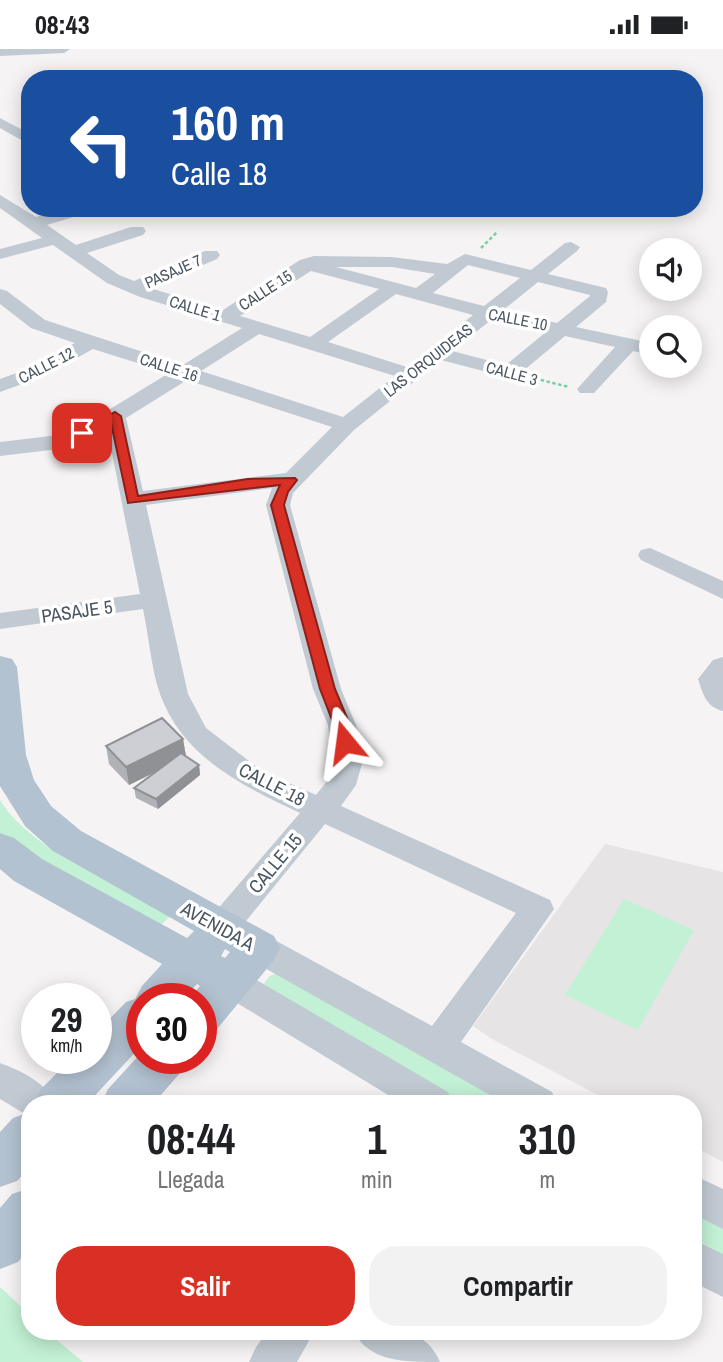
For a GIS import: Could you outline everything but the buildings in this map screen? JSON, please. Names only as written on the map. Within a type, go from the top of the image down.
[{"type":"main road","name":"AVENIDA A","points":[[0,667],[8,755],[16,782],[38,816],[67,841],[259,948]]},
{"type":"main road","points":[[0,848],[28,870],[231,982]]},
{"type":"main road","points":[[172,983],[220,928]]},
{"type":"main road","points":[[217,998],[259,948]]},
{"type":"main road","points":[[66,1095],[126,1032]]},
{"type":"main road","points":[[132,1095],[151,1074]]},
{"type":"main road","points":[[0,1165],[21,1143]]},
{"type":"main road","points":[[0,1245],[21,1221]]},
{"type":"street","points":[[6,51],[63,49]]},
{"type":"street","points":[[14,65],[42,60],[63,49]]},
{"type":"street","points":[[0,122],[21,134]]},
{"type":"street","name":"CALLE 1","points":[[4,207],[113,279],[134,288],[410,374]]},
{"type":"street","points":[[32,224],[55,217]]},
{"type":"street","points":[[72,252],[137,231]]},
{"type":"street","points":[[0,254],[53,240]]},
{"type":"street","name":"LAS ORQUIDEAS","points":[[290,480],[345,425],[571,247]]},
{"type":"street","name":"PASAJE 7","points":[[134,288],[211,255]]},
{"type":"street","points":[[419,295],[465,259],[599,292],[600,298],[510,372]]},
{"type":"street","points":[[306,264],[324,260],[345,260],[448,270]]},
{"type":"street","name":"CALLE 10","points":[[306,264],[486,313],[639,346]]},
{"type":"street","name":"CALLE 15","points":[[225,317],[306,264]]},
{"type":"street","points":[[313,344],[393,288]]},
{"type":"street","name":"CALLE 16","points":[[0,295],[38,324],[345,425]]},
{"type":"street","points":[[0,449],[65,441],[117,425],[186,372],[257,327]]},
{"type":"street","name":"CALLE 12","points":[[0,386],[37,372],[91,342]]},
{"type":"street","points":[[587,389],[629,344]]},
{"type":"street","name":"CALLE 3","points":[[437,353],[510,372]]},
{"type":"street","name":"CALLE 18","points":[[117,425],[174,694],[195,734],[253,778],[538,909],[438,1046]]},
{"type":"street","points":[[132,500],[248,483],[290,480]]},
{"type":"street","name":"CALLE 15","points":[[220,928],[341,785],[348,760],[342,725],[327,689],[278,505],[282,491],[290,480]]},
{"type":"street","points":[[650,555],[723,591]]},
{"type":"street","name":"PASAJE 5","points":[[0,621],[154,600]]},
{"type":"street","points":[[723,666],[712,678],[717,695],[723,702]]},
{"type":"street","name":"AVENIDA A","points":[[259,948],[523,1095]]},
{"type":"street","points":[[231,982],[420,1095]]},
{"type":"street","points":[[0,1079],[24,1095]]},
{"type":"street","points":[[702,1198],[723,1210]]},
{"type":"street","points":[[702,1264],[723,1277]]},
{"type":"street","points":[[271,1362],[287,1340]]},
{"type":"street","points":[[386,1340],[418,1362]]},
{"type":"path","name":"CALLE 3","points":[[510,372],[587,389]]},
{"type":"shaded area","points":[[605,844],[723,872],[723,1162],[702,1151],[702,1095],[598,1095],[492,1039],[473,1026]]},
{"type":"green space","points":[[0,800],[14,819],[55,851],[104,879],[174,913],[155,930],[0,837]]},
{"type":"green space","points":[[624,899],[694,930],[638,1030],[565,995]]},
{"type":"green space","points":[[280,972],[293,978],[496,1095],[442,1095],[267,990],[264,983],[270,976]]},
{"type":"green space","points":[[702,1214],[723,1226],[723,1254],[702,1243]]},
{"type":"green space","points":[[0,1287],[21,1307],[21,1340],[57,1340],[83,1362],[0,1362]]},
{"type":"route","points":[[82,433],[115,416],[132,500],[248,483],[290,480],[282,491],[278,505],[327,689],[342,725],[345,742]]}]
